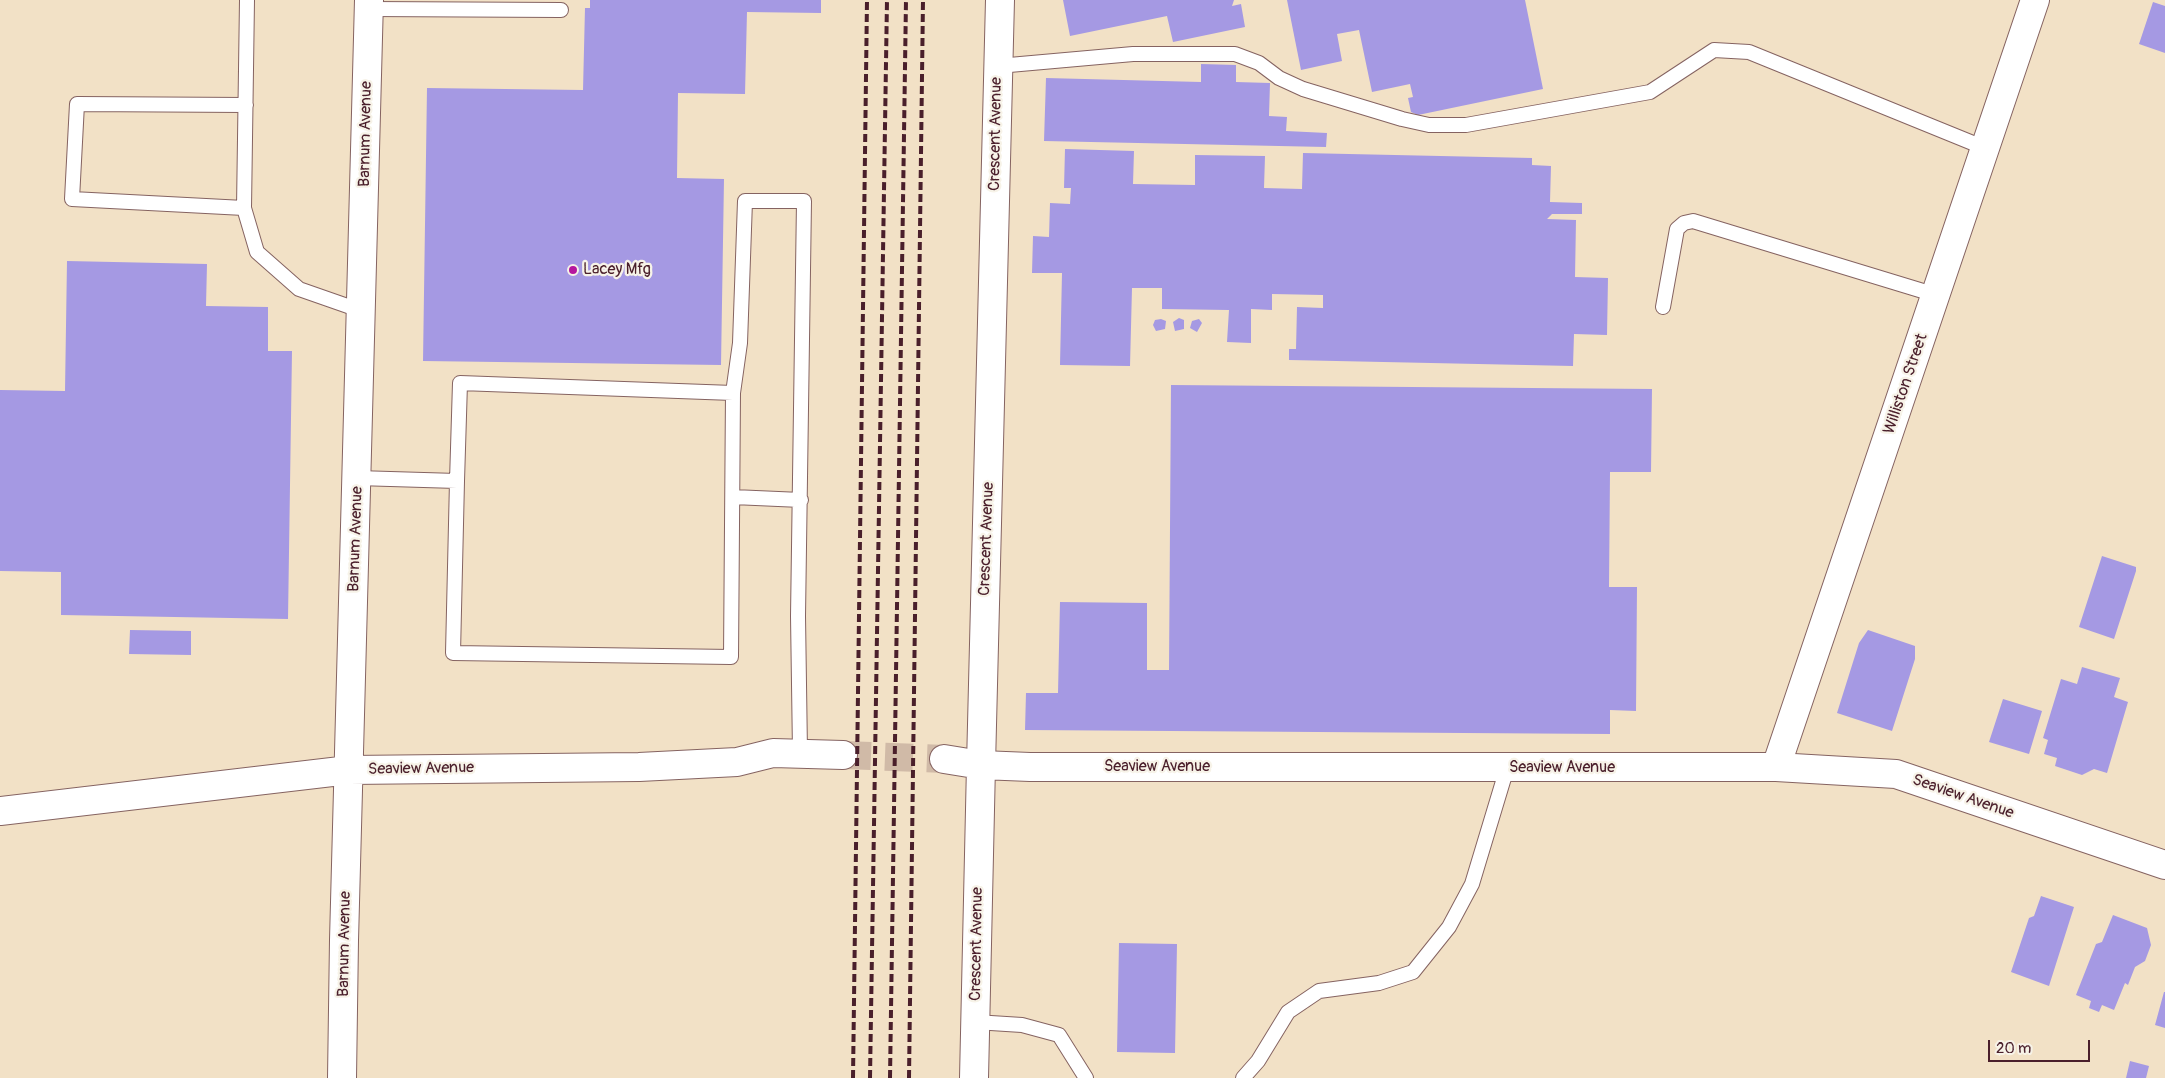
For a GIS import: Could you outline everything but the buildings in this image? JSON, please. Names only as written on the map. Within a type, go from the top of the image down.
[{"type":"main road","name":"Crescent Avenue","points":[[974,1078],[1000,0]]},
{"type":"main road","name":"Williston Street","points":[[1776,767],[2035,0]]},
{"type":"main road","name":"Barnum Avenue","points":[[342,1078],[369,5]]},
{"type":"main road","name":"Seaview Avenue","points":[[0,811],[350,770],[639,767],[737,762],[773,753],[800,752],[843,755]]},
{"type":"main road","name":"Seaview Avenue","points":[[944,759],[981,765],[1050,767],[1776,767],[1896,774],[2165,865]]},
{"type":"lane","points":[[247,0],[244,208],[257,252],[299,289],[362,311]]},
{"type":"lane","points":[[369,5],[561,10]]},
{"type":"lane","points":[[998,66],[1133,54],[1235,54],[1259,63],[1279,78],[1303,89],[1402,119],[1429,125],[1466,125],[1650,92],[1714,50],[1749,52],[1985,148]]},
{"type":"lane","points":[[244,208],[72,199],[77,104],[246,104]]},
{"type":"lane","points":[[733,393],[460,383],[453,653],[731,657],[733,393],[740,343],[745,201],[804,201],[798,616],[800,752]]},
{"type":"lane","points":[[1663,307],[1677,229],[1684,223],[1693,221],[1936,295]]},
{"type":"lane","points":[[357,478],[458,481]]},
{"type":"lane","points":[[732,497],[801,500]]},
{"type":"lane","points":[[1243,1078],[1258,1061],[1288,1012],[1319,991],[1378,984],[1413,972],[1449,928],[1472,884],[1507,768]]},
{"type":"lane","points":[[975,1022],[1022,1025],[1059,1035],[1086,1078]]},
{"type":"tunnel","points":[[843,755],[944,759]]},
{"type":"railway","points":[[853,1078],[867,0]]},
{"type":"railway","points":[[870,1078],[887,0]]},
{"type":"railway","points":[[890,1078],[906,0]]},
{"type":"railway","points":[[909,1078],[923,0]]},
{"type":"place","name":"Lacey Mfg","points":[[573,270]]}]
